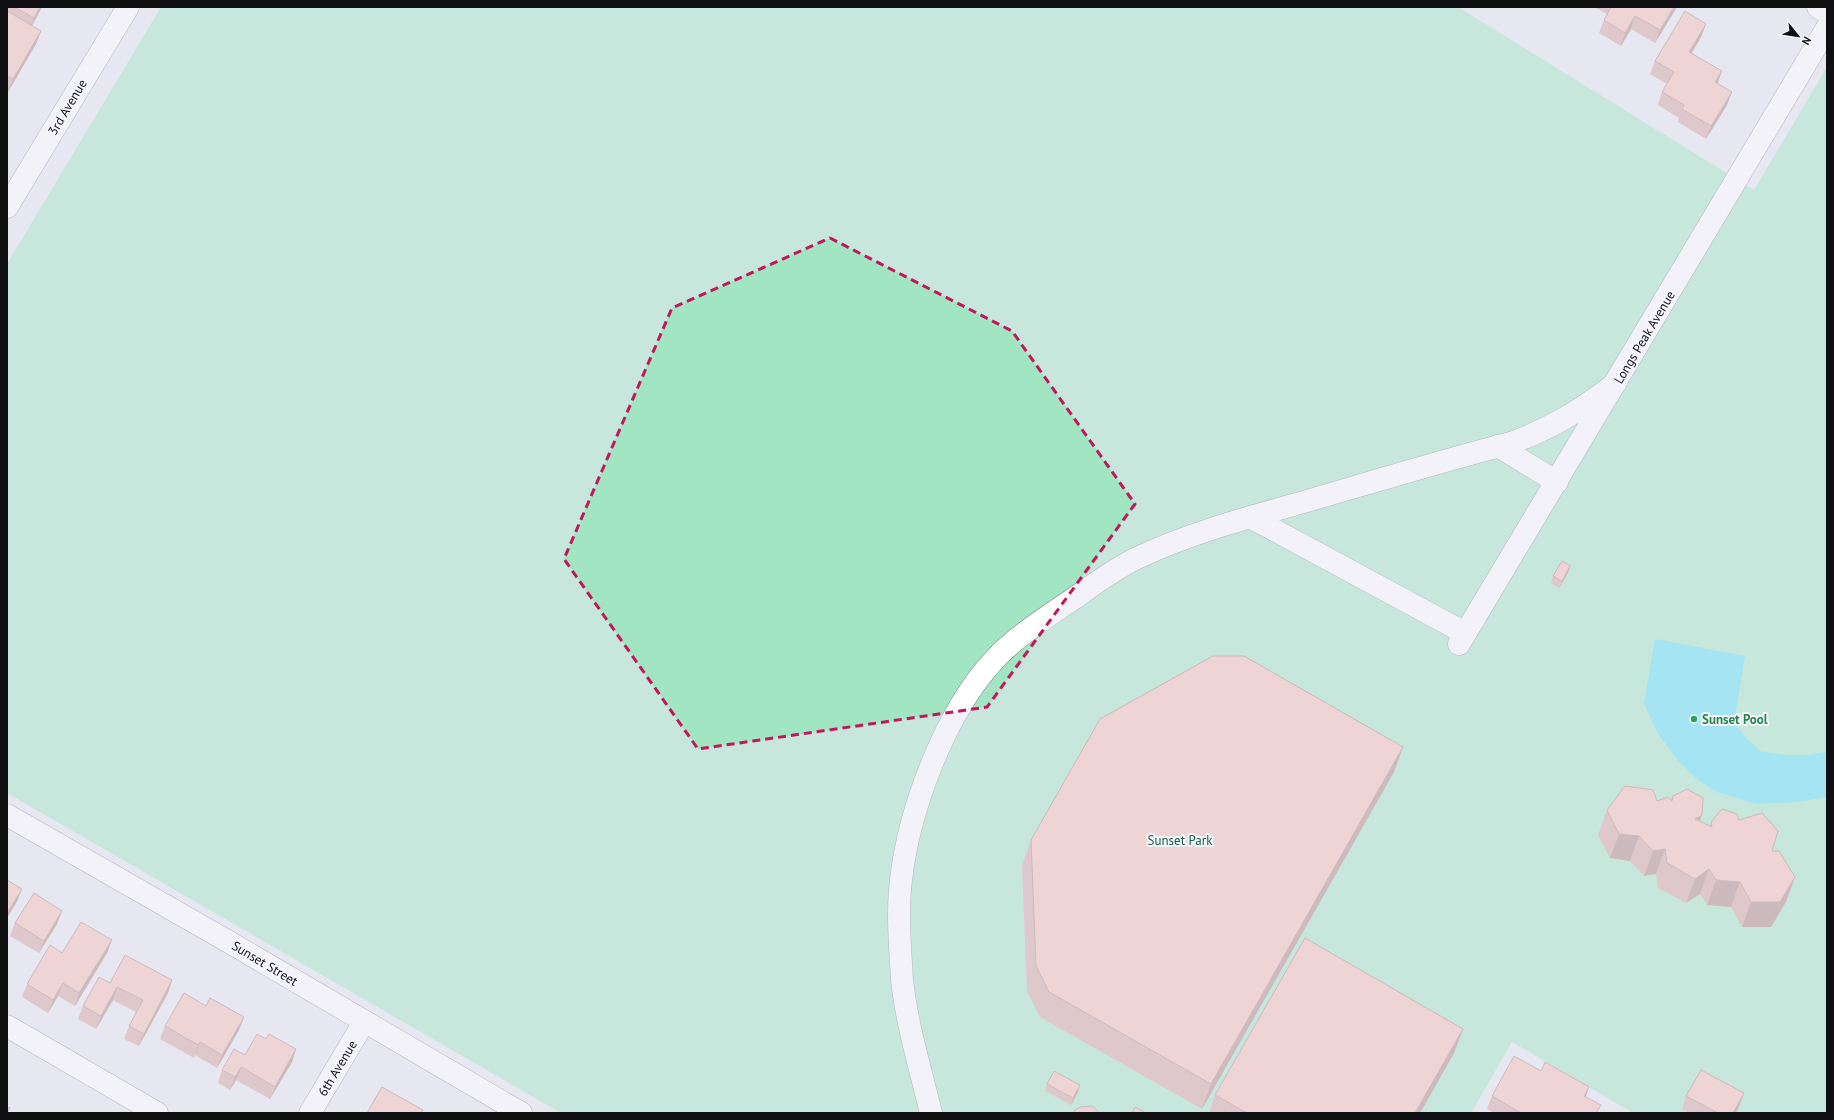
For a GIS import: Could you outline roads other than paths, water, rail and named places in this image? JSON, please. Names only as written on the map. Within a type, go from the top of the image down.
[{"type":"street","name":"3rd Avenue","points":[[7,207],[128,7]]},
{"type":"street","points":[[1818,7],[1827,13]]},
{"type":"street","name":"Longs Peak Avenue","points":[[1250,517],[1462,638],[1616,384],[1827,28]]},
{"type":"street","points":[[931,1113],[903,982],[900,895],[903,865],[910,831],[938,751],[957,711],[982,673],[1003,651],[1093,585],[1136,559],[1184,539],[1250,517],[1534,435],[1584,408],[1616,384]]},
{"type":"street","points":[[1498,446],[1557,482]]},
{"type":"street","name":"Sunset Street","points":[[7,815],[229,942],[520,1113]]},
{"type":"street","name":"6th Avenue","points":[[310,1113],[364,1022]]},
{"type":"street","points":[[7,1026],[157,1113]]},
{"type":"water","name":"Sunset Pool","points":[[1655,639],[1745,656],[1736,710],[1737,727],[1760,751],[1785,755],[1810,755],[1827,751],[1827,797],[1797,802],[1756,804],[1717,792],[1697,779],[1679,762],[1657,732],[1644,703]]},
{"type":"place","name":"Sunset Pool","points":[[1694,719]]},
{"type":"park label","name":"Sunset Park","points":[[1180,840]]}]
